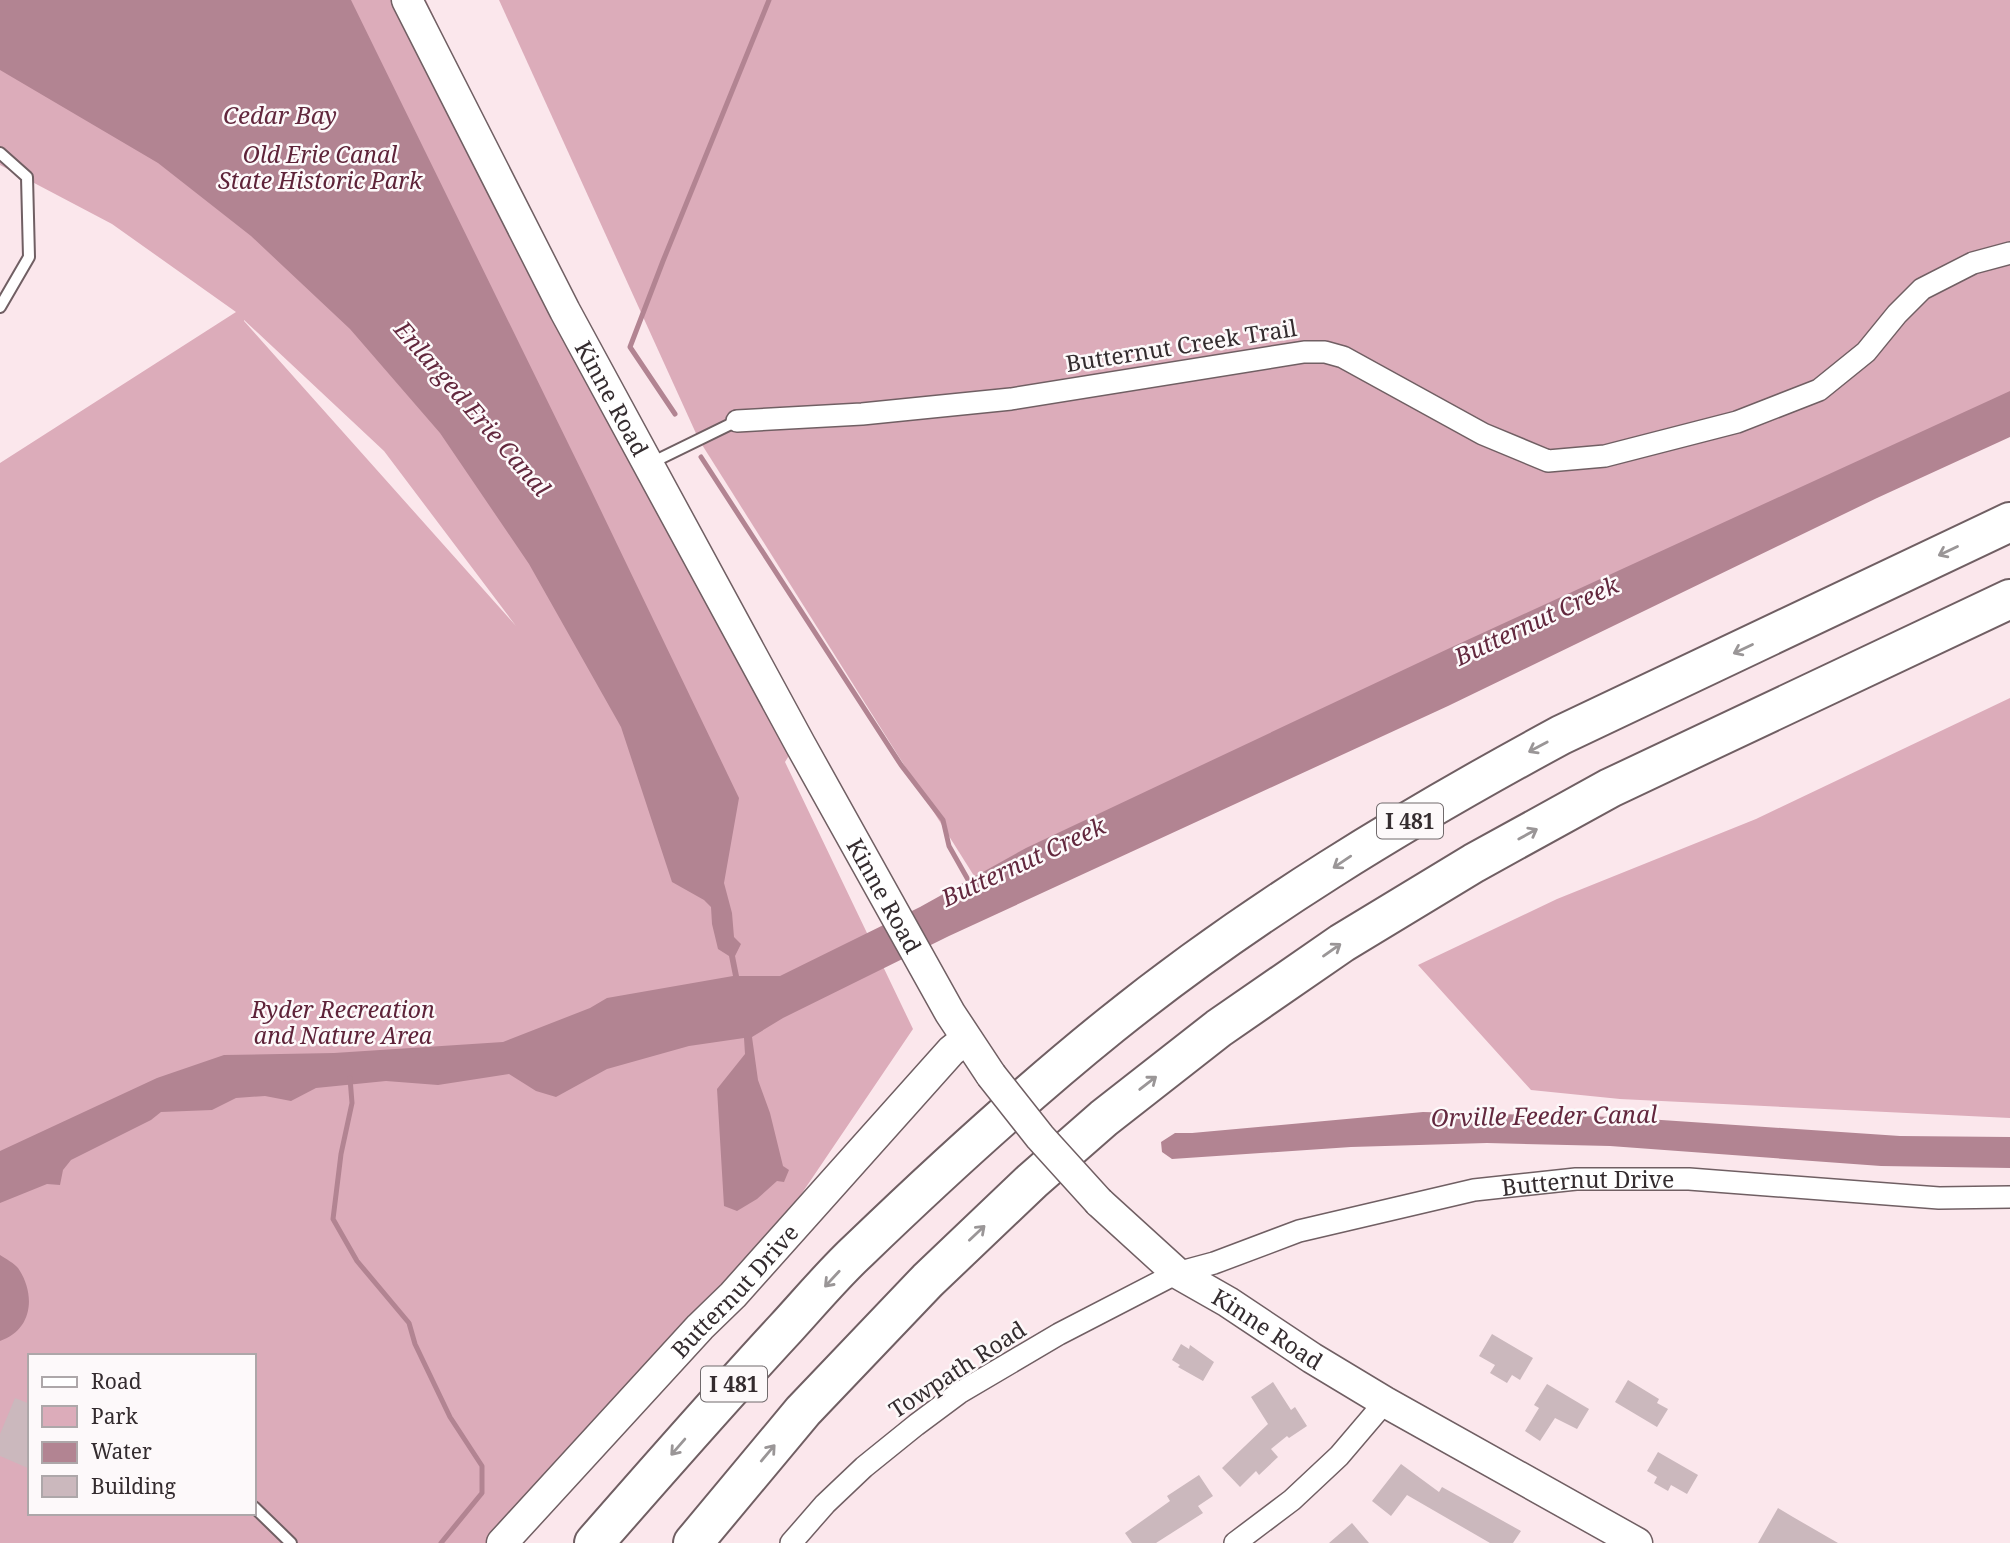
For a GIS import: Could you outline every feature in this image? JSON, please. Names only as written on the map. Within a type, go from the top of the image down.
[{"type":"highway","name":"I 481","points":[[594,1543],[763,1353],[857,1251],[899,1210],[976,1138],[1101,1033],[1206,953],[1353,855],[1494,771],[1561,735],[2010,522]]},
{"type":"highway","name":"I 481","points":[[693,1543],[803,1411],[928,1280],[1032,1181],[1104,1118],[1219,1028],[1342,943],[1474,863],[1599,794],[2010,599]]},
{"type":"street","name":"Kinne Road","points":[[407,0],[565,311],[866,863],[966,1039],[1040,1137],[1099,1202],[1177,1273],[1228,1302],[1312,1358],[1385,1402],[1637,1543]]},
{"type":"street","name":"Butternut Creek Trail","points":[[737,421],[862,414],[1011,399],[1304,352],[1325,352],[1343,357],[1483,434],[1549,461],[1605,456],[1737,422],[1819,390],[1866,352],[1922,289],[1973,263],[2010,253]]},
{"type":"street","name":"Butternut Drive","points":[[502,1543],[700,1326],[733,1295],[951,1051],[966,1039]]},
{"type":"street","name":"Butternut Drive","points":[[1177,1273],[1214,1263],[1299,1231],[1390,1208],[1474,1190],[1576,1179],[1689,1179],[1939,1198],[2010,1196]]},
{"type":"street","name":"Towpath Road","points":[[791,1543],[825,1504],[864,1467],[959,1393],[1047,1341],[1177,1273]]},
{"type":"street","points":[[1245,1540],[1339,1455],[1385,1402]]},
{"type":"lane","points":[[0,153],[27,177],[29,257],[0,307]]},
{"type":"lane","points":[[649,464],[737,421]]},
{"type":"lane","points":[[256,1509],[291,1543]]},
{"type":"green space","name":"Ryder Recreation and Nature Area","points":[[0,0],[426,0],[739,662],[793,749],[785,762],[913,1029],[733,1295],[502,1543],[0,1543],[0,463],[236,312],[112,224],[0,165]],"holes":[[[244,320],[384,451],[516,626]]]},
{"type":"green space","points":[[499,0],[2010,0],[2010,417],[988,898],[699,440]]},
{"type":"green space","points":[[2010,698],[2010,1118],[1620,1099],[1531,1090],[1418,965],[1557,899],[1756,819]]},
{"type":"water","points":[[0,0],[351,0],[739,798],[724,883],[732,913],[734,937],[741,944],[735,956],[739,976],[780,976],[920,907],[1026,848],[1452,647],[2010,391],[2010,437],[1877,498],[1448,706],[949,936],[783,1018],[752,1037],[758,1080],[770,1113],[783,1166],[789,1170],[784,1182],[777,1181],[757,1199],[737,1211],[724,1206],[717,1089],[745,1054],[744,1038],[689,1046],[607,1069],[556,1097],[536,1091],[509,1074],[438,1085],[386,1081],[316,1088],[291,1101],[265,1096],[236,1098],[212,1110],[161,1112],[151,1120],[71,1160],[63,1170],[60,1185],[47,1184],[0,1203],[0,1151],[157,1078],[224,1055],[334,1053],[503,1042],[590,1008],[607,998],[733,976],[729,956],[718,949],[711,907],[704,900],[672,882],[621,727],[529,564],[440,433],[350,329],[251,236],[158,163],[0,70]]},
{"type":"water","points":[[1423,1112],[1617,1117],[1900,1136],[2010,1137],[2010,1168],[1881,1166],[1610,1146],[1487,1143],[1351,1147],[1172,1159],[1162,1152],[1161,1142],[1175,1133]]},
{"type":"water","points":[[0,1255],[18,1268],[24,1278],[29,1300],[25,1320],[19,1329],[0,1341]]},
{"type":"building","points":[[1492,1334],[1533,1358],[1520,1380],[1512,1375],[1507,1383],[1490,1373],[1495,1365],[1479,1356]]},
{"type":"building","points":[[1181,1344],[1189,1349],[1190,1345],[1214,1362],[1203,1381],[1178,1367],[1180,1365],[1172,1360]]},
{"type":"building","points":[[1628,1380],[1659,1399],[1657,1403],[1668,1409],[1657,1427],[1615,1402]]},
{"type":"building","points":[[1273,1382],[1291,1410],[1295,1407],[1307,1426],[1289,1438],[1287,1436],[1271,1449],[1278,1457],[1259,1475],[1256,1471],[1240,1487],[1222,1468],[1268,1424],[1251,1397]]},
{"type":"building","points":[[1547,1384],[1589,1409],[1577,1429],[1555,1418],[1540,1441],[1525,1431],[1539,1408],[1534,1405]]},
{"type":"building","points":[[15,1398],[28,1403],[28,1468],[0,1456],[0,1434]]},
{"type":"building","points":[[1658,1452],[1698,1475],[1687,1494],[1671,1485],[1668,1491],[1654,1483],[1657,1477],[1647,1471]]},
{"type":"building","points":[[1401,1464],[1439,1492],[1442,1487],[1521,1531],[1513,1543],[1490,1543],[1407,1495],[1391,1516],[1372,1501]]},
{"type":"building","points":[[1199,1475],[1213,1496],[1198,1506],[1203,1513],[1156,1543],[1132,1543],[1125,1533],[1170,1501],[1167,1496]]},
{"type":"building","points":[[1778,1508],[1793,1517],[1838,1543],[1758,1543]]},
{"type":"building","points":[[1352,1523],[1369,1543],[1329,1543]]},
{"type":"waterway","points":[[675,414],[630,347],[769,0]]},
{"type":"waterway","name":"Butternut Creek","points":[[701,457],[901,765],[943,820],[949,846],[971,885]]},
{"type":"waterway","points":[[350,1078],[352,1103],[341,1154],[333,1219],[357,1261],[409,1323],[415,1344],[450,1417],[482,1466],[482,1493],[441,1543]]},
{"type":"water label","name":"Cedar Bay","points":[[280,114]]},
{"type":"water label","name":"Enlarged Erie Canal","points":[[473,408]]},
{"type":"water label","name":"Orville Feeder Canal","points":[[1544,1115]]},
{"type":"park label","name":"Old Erie Canal State Historic Park","points":[[320,167]]}]
